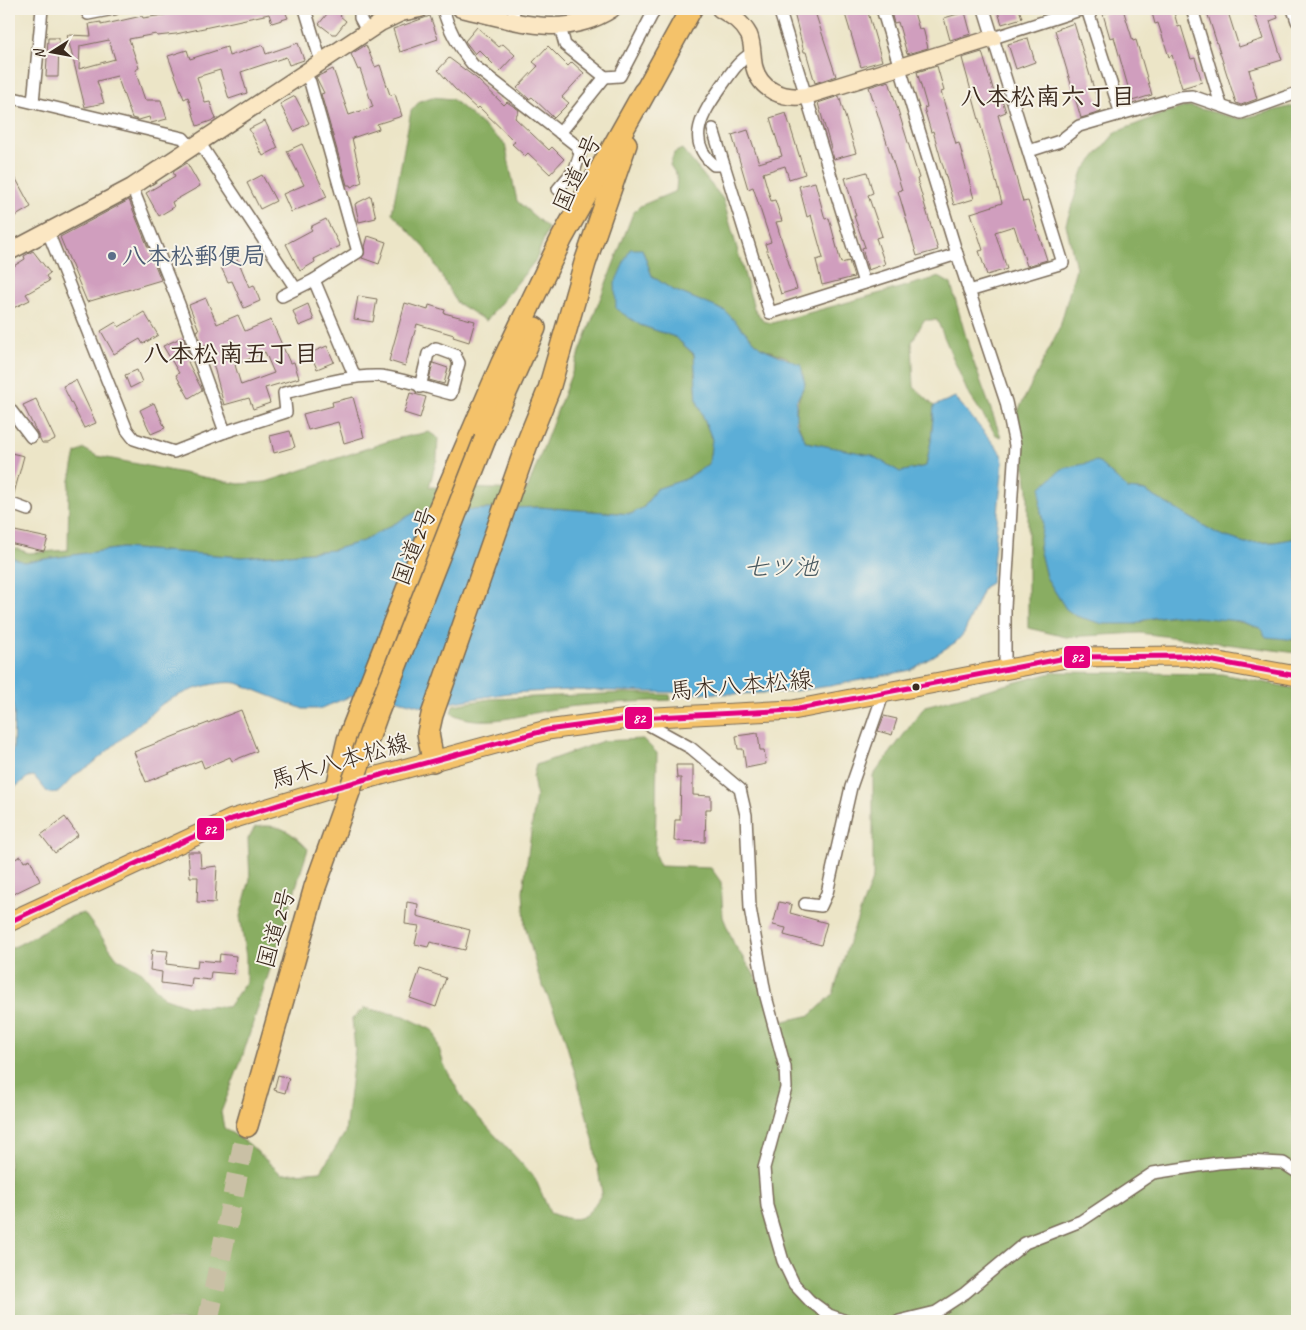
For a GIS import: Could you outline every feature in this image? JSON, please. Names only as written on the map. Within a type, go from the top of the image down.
[{"type":"highway","name":"国道2号","points":[[247,1126],[315,887],[377,714],[485,439],[555,282],[644,92],[691,9]]},
{"type":"highway","points":[[433,761],[428,733],[432,715],[528,441],[549,389],[585,263],[644,92]]},
{"type":"highway","points":[[337,787],[348,740],[456,467],[562,238],[644,92]]},
{"type":"main road","name":"馬木八本松線","points":[[9,922],[232,819],[337,787],[547,730],[636,718],[793,710],[1005,668],[1071,657],[1186,656],[1297,676]]},
{"type":"street","points":[[33,102],[40,9]]},
{"type":"street","points":[[88,14],[114,9]]},
{"type":"street","points":[[305,9],[321,62]]},
{"type":"street","points":[[360,9],[360,18],[367,31]]},
{"type":"street","points":[[9,252],[132,187],[367,31],[400,13],[420,9]]},
{"type":"street","points":[[443,9],[449,30],[460,50],[473,66],[577,146],[580,154],[575,169],[558,189]]},
{"type":"street","points":[[460,9],[514,15],[540,26],[560,28],[580,24],[612,9]]},
{"type":"street","points":[[560,28],[566,45],[605,76],[620,76],[655,9]]},
{"type":"street","points":[[720,9],[736,18],[750,37],[754,67],[760,81],[772,92],[784,96],[806,96],[1084,9]]},
{"type":"street","points":[[779,9],[864,283]]},
{"type":"street","points":[[882,9],[957,254],[1006,402],[1015,445],[1005,607],[1005,668]]},
{"type":"street","points":[[969,291],[1063,263],[984,9]]},
{"type":"street","points":[[1087,9],[1121,114]]},
{"type":"street","points":[[1192,9],[1221,105]]},
{"type":"street","points":[[1293,9],[1297,21]]},
{"type":"street","points":[[724,165],[714,165],[706,158],[699,143],[698,128],[703,112],[739,60],[752,53]]},
{"type":"street","points":[[282,296],[314,280],[358,252],[310,82],[304,72]]},
{"type":"street","points":[[560,134],[605,76]]},
{"type":"street","points":[[1029,151],[1060,141],[1079,126],[1180,97],[1192,96],[1240,113],[1297,93]]},
{"type":"street","points":[[9,98],[183,138],[195,145],[296,289]]},
{"type":"street","points":[[713,130],[770,313],[957,254]]},
{"type":"street","points":[[132,187],[179,304],[225,432]]},
{"type":"street","points":[[48,232],[126,430],[134,439],[174,452],[225,432],[286,412],[284,393],[355,377],[381,376],[420,387]]},
{"type":"street","points":[[314,280],[355,377]]},
{"type":"street","points":[[10,411],[31,437]]},
{"type":"street","points":[[9,503],[28,510]]},
{"type":"street","points":[[805,904],[821,906],[827,893],[851,787],[884,692]]},
{"type":"street","points":[[636,718],[691,748],[740,790],[746,815],[750,908],[765,993],[785,1067],[786,1088],[764,1168],[767,1206],[783,1261],[794,1284],[810,1301],[829,1315],[846,1321]]},
{"type":"street","points":[[899,1321],[936,1312],[965,1293],[1025,1243],[1081,1221],[1153,1173],[1218,1163],[1247,1161],[1283,1163],[1297,1172]]},
{"type":"green space","points":[[432,97],[452,99],[505,144],[517,201],[548,228],[536,260],[486,321],[457,303],[426,249],[392,213],[411,111],[420,101]]},
{"type":"green space","points":[[1297,105],[1297,538],[1275,542],[1245,543],[1218,534],[1145,491],[1128,489],[1097,461],[1040,507],[1043,522],[1039,548],[1046,577],[1066,609],[1136,624],[1148,619],[1178,615],[1227,619],[1254,626],[1286,639],[1297,640],[1297,653],[1140,633],[1066,637],[1028,628],[1028,489],[1017,413],[1060,327],[1076,268],[1066,224],[1083,171],[1116,132],[1168,112],[1189,106],[1240,119]]},
{"type":"green space","points":[[682,149],[723,199],[754,308],[763,321],[772,323],[939,277],[951,284],[971,355],[1001,437],[996,435],[967,391],[937,320],[924,320],[912,342],[914,387],[934,406],[931,441],[926,466],[900,472],[871,455],[806,442],[796,413],[798,400],[805,384],[787,357],[760,347],[725,311],[671,289],[652,276],[642,249],[640,325],[675,337],[694,355],[697,401],[712,439],[709,463],[686,479],[656,489],[644,507],[631,514],[538,507],[416,512],[363,541],[333,550],[288,554],[242,557],[122,548],[24,562],[9,556],[9,546],[29,553],[68,550],[69,485],[76,453],[84,449],[97,456],[239,484],[266,482],[395,439],[429,432],[438,438],[437,458],[429,487],[527,490],[633,213],[640,206],[676,191],[677,176],[670,165],[674,153]]},
{"type":"green space","points":[[1055,672],[1222,674],[1297,689],[1297,1321],[9,1321],[9,949],[65,919],[84,913],[117,958],[142,972],[163,997],[188,1006],[228,1007],[246,982],[246,957],[240,916],[250,879],[248,839],[255,827],[278,827],[296,837],[308,849],[241,1061],[221,1112],[224,1128],[249,1144],[281,1174],[321,1171],[345,1133],[355,1049],[352,1019],[364,1008],[404,1016],[434,1031],[444,1065],[465,1103],[535,1178],[550,1213],[575,1219],[586,1214],[602,1193],[593,1139],[577,1080],[562,1029],[539,977],[525,925],[523,891],[536,795],[533,777],[536,765],[603,741],[643,739],[657,753],[655,855],[660,866],[711,868],[721,882],[723,917],[734,944],[752,971],[780,1022],[811,1015],[833,994],[849,942],[873,877],[873,776],[925,706]]},
{"type":"green space","points":[[625,693],[670,695],[671,700],[574,706],[490,720],[463,718],[451,713],[453,705],[490,699]]},
{"type":"water","name":"七ツ池","points":[[630,249],[642,249],[652,276],[671,289],[725,311],[760,347],[801,365],[805,384],[796,402],[796,422],[806,442],[871,455],[900,472],[926,466],[931,441],[934,406],[955,397],[1002,454],[1003,463],[991,583],[984,587],[964,633],[956,642],[911,670],[830,686],[787,692],[734,694],[572,690],[508,693],[425,707],[372,693],[349,697],[319,709],[303,709],[237,683],[218,683],[188,691],[162,704],[91,765],[76,774],[59,792],[48,793],[34,776],[28,777],[9,792],[9,758],[13,749],[14,713],[9,678],[9,556],[24,562],[122,548],[242,557],[288,554],[333,550],[363,541],[416,512],[538,507],[631,514],[644,507],[656,489],[686,479],[709,464],[712,439],[697,401],[694,354],[675,337],[640,325],[616,309],[615,283]]},
{"type":"water","points":[[1097,461],[1128,489],[1145,491],[1218,534],[1245,543],[1275,542],[1297,538],[1297,640],[1266,637],[1260,628],[1239,621],[1173,615],[1146,619],[1136,624],[1103,624],[1076,616],[1066,609],[1046,577],[1039,548],[1043,522],[1040,507],[1041,487],[1062,469]]},
{"type":"building","points":[[191,9],[284,9],[288,18],[272,23],[269,14],[176,34],[157,36],[156,34],[129,39],[139,68],[135,70],[145,100],[161,100],[167,119],[151,123],[149,117],[139,120],[132,118],[117,76],[97,81],[104,103],[85,107],[67,35],[91,36],[89,24],[101,22],[101,25],[142,16],[143,18],[191,11]],"holes":[[[109,40],[115,59],[79,69],[80,46]]]},
{"type":"building","points":[[331,9],[346,9],[340,16],[346,21],[336,34],[332,34],[319,24]]},
{"type":"building","points":[[793,9],[814,9],[836,76],[815,83],[806,52],[804,52]]},
{"type":"building","points":[[867,9],[882,61],[861,67],[845,14]]},
{"type":"building","points":[[890,9],[913,9],[919,29],[923,28],[928,48],[907,54],[898,22],[894,23]]},
{"type":"building","points":[[997,9],[1019,9],[1022,18],[1002,24]]},
{"type":"building","points":[[1123,9],[1133,41],[1136,40],[1152,95],[1132,101],[1114,37],[1110,38],[1103,14]]},
{"type":"building","points":[[1151,9],[1173,9],[1178,27],[1181,26],[1191,59],[1195,58],[1202,82],[1182,88],[1172,55],[1169,57],[1158,23],[1155,24]]},
{"type":"building","points":[[1206,9],[1227,9],[1239,47],[1263,39],[1253,9],[1275,9],[1278,18],[1270,21],[1282,60],[1249,70],[1257,99],[1241,105],[1236,103]]},
{"type":"building","points":[[965,12],[971,34],[950,40],[944,18]]},
{"type":"building","points":[[430,16],[438,39],[400,52],[393,29]]},
{"type":"building","points":[[1074,23],[1101,112],[1081,118],[1055,30]]},
{"type":"building","points":[[477,27],[499,47],[503,44],[515,55],[500,71],[479,50],[475,54],[465,41]]},
{"type":"building","points":[[48,38],[59,38],[58,77],[46,77]]},
{"type":"building","points":[[1028,38],[1035,62],[1016,69],[1008,44]]},
{"type":"building","points":[[298,43],[304,60],[289,65],[286,57],[241,72],[247,93],[229,99],[220,70],[197,77],[205,103],[210,102],[216,119],[197,126],[188,97],[184,99],[168,56],[187,50],[190,59],[227,47],[229,56],[263,45],[266,54]]},
{"type":"building","points":[[366,45],[375,67],[380,65],[390,95],[395,94],[402,116],[377,124],[379,129],[352,138],[362,182],[351,187],[347,185],[321,94],[324,93],[316,77],[333,69],[349,115],[373,107],[360,69],[358,70],[351,54]]},
{"type":"building","points":[[548,46],[568,66],[572,62],[584,73],[562,97],[569,103],[554,118],[532,97],[529,99],[517,88],[538,66],[533,62]]},
{"type":"building","points":[[982,52],[994,92],[999,90],[1006,112],[998,115],[1023,202],[1028,201],[1047,260],[1027,266],[1014,226],[995,232],[1007,269],[987,275],[979,251],[983,250],[971,213],[1002,203],[962,58]]},
{"type":"building","points":[[449,58],[476,78],[504,105],[507,102],[519,110],[515,118],[549,150],[552,147],[564,159],[550,174],[528,153],[525,156],[512,144],[515,142],[479,107],[477,109],[455,89],[438,70]]},
{"type":"building","points":[[937,66],[944,91],[941,92],[956,144],[959,143],[974,199],[954,205],[933,131],[931,132],[924,108],[927,107],[917,72]]},
{"type":"building","points":[[889,81],[919,178],[917,179],[938,250],[917,256],[898,191],[902,190],[869,87]]},
{"type":"building","points":[[295,96],[309,123],[294,131],[280,104]]},
{"type":"building","points":[[839,96],[856,153],[834,159],[818,103]]},
{"type":"building","points":[[786,113],[805,174],[789,179],[785,166],[763,173],[771,201],[775,200],[782,221],[776,222],[797,289],[781,294],[765,244],[771,242],[753,187],[748,189],[732,135],[748,130],[759,163],[782,156],[770,118]]},
{"type":"building","points":[[265,121],[278,148],[263,156],[249,129]]},
{"type":"building","points":[[302,144],[327,197],[291,212],[283,194],[304,185],[287,151]]},
{"type":"building","points":[[187,163],[200,186],[172,202],[174,207],[159,216],[146,193],[175,176],[173,172]]},
{"type":"building","points":[[9,166],[31,207],[9,220]]},
{"type":"building","points":[[867,172],[873,193],[868,195],[882,236],[876,238],[885,264],[868,270],[862,248],[865,247],[854,216],[856,216],[845,178]]},
{"type":"building","points":[[262,175],[276,201],[260,209],[247,183]]},
{"type":"building","points":[[815,182],[825,219],[829,218],[841,263],[849,261],[854,277],[822,285],[816,260],[823,258],[811,215],[807,217],[799,186]]},
{"type":"building","points":[[371,196],[376,218],[359,222],[355,204]]},
{"type":"building","name":"八本松郵便局","points":[[129,200],[161,280],[87,302],[60,237]]},
{"type":"building","points":[[326,219],[340,246],[314,259],[315,262],[300,271],[286,244],[312,230],[310,227]]},
{"type":"building","points":[[368,236],[386,242],[379,264],[362,258]]},
{"type":"building","points":[[33,251],[50,273],[46,276],[49,281],[26,294],[30,300],[9,310],[9,269],[25,259],[24,256]]},
{"type":"building","points":[[238,260],[249,287],[254,285],[260,301],[244,308],[232,281],[228,282],[221,267]]},
{"type":"building","points":[[358,296],[377,299],[373,322],[354,319]]},
{"type":"building","points":[[206,298],[217,324],[238,315],[245,331],[271,320],[290,363],[294,362],[299,378],[265,388],[270,403],[253,409],[249,398],[224,405],[208,344],[202,347],[197,331],[199,330],[189,305]],"holes":[[[265,352],[274,373],[241,385],[235,365]]]},
{"type":"building","points":[[405,303],[428,310],[429,305],[445,310],[444,313],[475,321],[469,342],[453,337],[454,335],[417,324],[405,366],[389,361]]},
{"type":"building","points":[[308,304],[314,320],[299,326],[293,311]]},
{"type":"building","points":[[144,312],[158,335],[143,344],[140,339],[114,354],[101,331],[116,322],[119,327]]},
{"type":"building","points":[[183,337],[191,360],[188,362],[202,390],[189,398],[176,375],[179,373],[163,346]]},
{"type":"building","points":[[327,346],[334,362],[317,369],[310,353]]},
{"type":"building","points":[[433,363],[448,368],[444,384],[429,380]]},
{"type":"building","points":[[137,370],[142,382],[130,388],[125,375]]},
{"type":"building","points":[[76,380],[96,423],[84,428],[63,386]]},
{"type":"building","points":[[410,393],[426,397],[420,418],[404,413]]},
{"type":"building","points":[[353,397],[364,437],[344,443],[338,422],[308,430],[303,414],[333,406],[332,402]]},
{"type":"building","points":[[36,399],[55,439],[47,443],[42,443],[23,405]]},
{"type":"building","points":[[154,403],[165,428],[151,434],[140,410]]},
{"type":"building","points":[[290,431],[295,447],[274,453],[270,436]]},
{"type":"building","points":[[11,453],[24,456],[13,497],[9,496],[9,463]]},
{"type":"building","points":[[10,530],[48,538],[44,551],[9,543]]},
{"type":"building","points":[[241,710],[257,751],[232,761],[230,757],[204,768],[201,760],[146,782],[134,752]]},
{"type":"building","points":[[884,716],[897,719],[892,735],[878,731]]},
{"type":"building","points":[[758,733],[760,750],[764,750],[766,764],[746,768],[743,749],[738,749],[736,736]]},
{"type":"building","points":[[676,765],[693,765],[693,795],[711,796],[711,809],[706,809],[705,842],[674,841],[675,820],[680,820],[681,778],[677,778]]},
{"type":"building","points":[[65,817],[78,835],[55,853],[41,835]]},
{"type":"building","points":[[188,852],[200,852],[201,868],[217,866],[215,903],[197,902],[198,877],[190,877]]},
{"type":"building","points":[[21,856],[24,862],[30,859],[40,881],[9,896],[9,862]]},
{"type":"building","points":[[407,902],[418,904],[417,916],[470,930],[465,950],[430,942],[428,947],[415,944],[419,926],[405,924]]},
{"type":"building","points":[[779,902],[792,905],[790,913],[827,923],[821,945],[784,935],[786,928],[773,925]]},
{"type":"building","points":[[152,950],[168,951],[166,964],[197,968],[198,960],[219,962],[220,954],[236,956],[234,974],[211,972],[210,980],[192,978],[191,987],[161,983],[162,972],[150,970]]},
{"type":"building","points":[[420,969],[446,978],[436,1007],[410,998]]},
{"type":"building","points":[[278,1075],[289,1078],[285,1093],[274,1090]]},
{"type":"tunnel","points":[[208,1321],[247,1126]]},
{"type":"transit line","name":"82","points":[[9,922],[232,819],[337,787],[547,730],[636,718],[793,710],[1071,657],[1186,656],[1297,676]]},
{"type":"place","name":"八本松郵便局","points":[[112,256]]},
{"type":"district","name":"八本松南六丁目","points":[[1048,96]]},
{"type":"district","name":"八本松南五丁目","points":[[231,353]]}]
